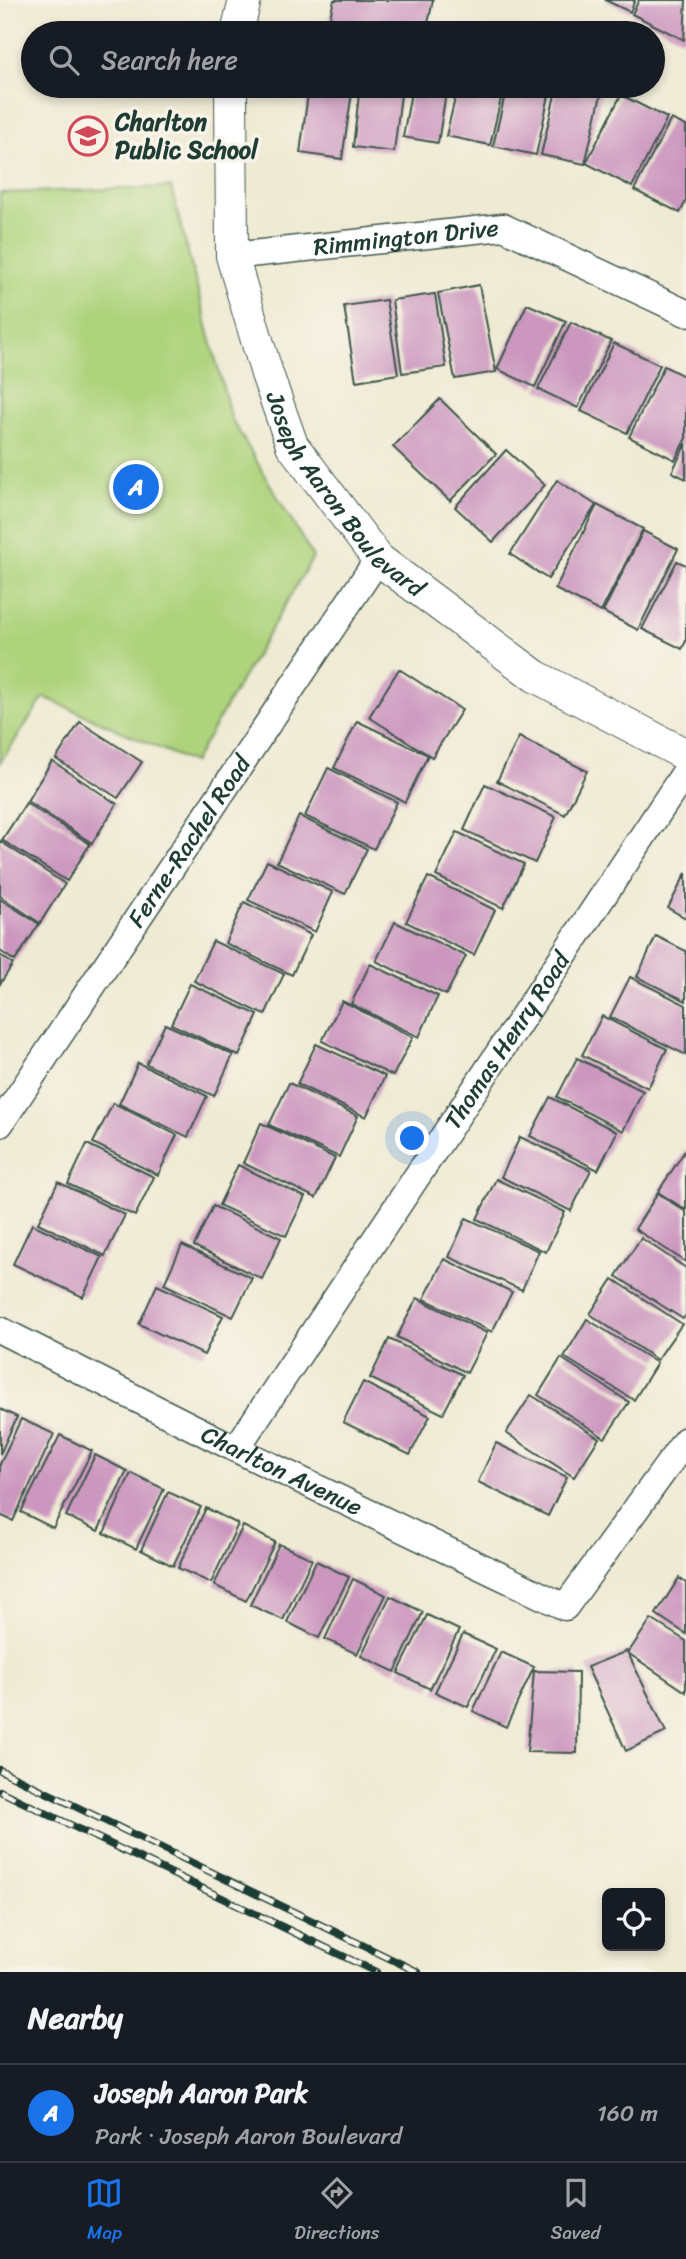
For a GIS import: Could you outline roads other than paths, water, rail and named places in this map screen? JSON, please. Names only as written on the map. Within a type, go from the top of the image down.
[{"type":"street","points":[[240,21],[245,0]]},
{"type":"street","name":"Joseph Aaron Boulevard","points":[[231,98],[232,256],[267,374],[292,445],[378,559],[535,676],[686,755]]},
{"type":"street","name":"Rimmington Drive","points":[[232,256],[503,227],[686,313]]},
{"type":"street","name":"Ferne-Rachel Road","points":[[0,1124],[378,559]]},
{"type":"street","name":"Thomas Henry Road","points":[[236,1449],[686,771]]},
{"type":"street","name":"Charlton Avenue","points":[[0,1331],[236,1449],[565,1607],[686,1440]]},
{"type":"railway","points":[[0,1770],[418,1972]]},
{"type":"railway","points":[[0,1791],[376,1972]]},
{"type":"place","name":"Charlton Public School","points":[[88,136]]},
{"type":"place","name":"Joseph Aaron Park","points":[[136,487]]}]
